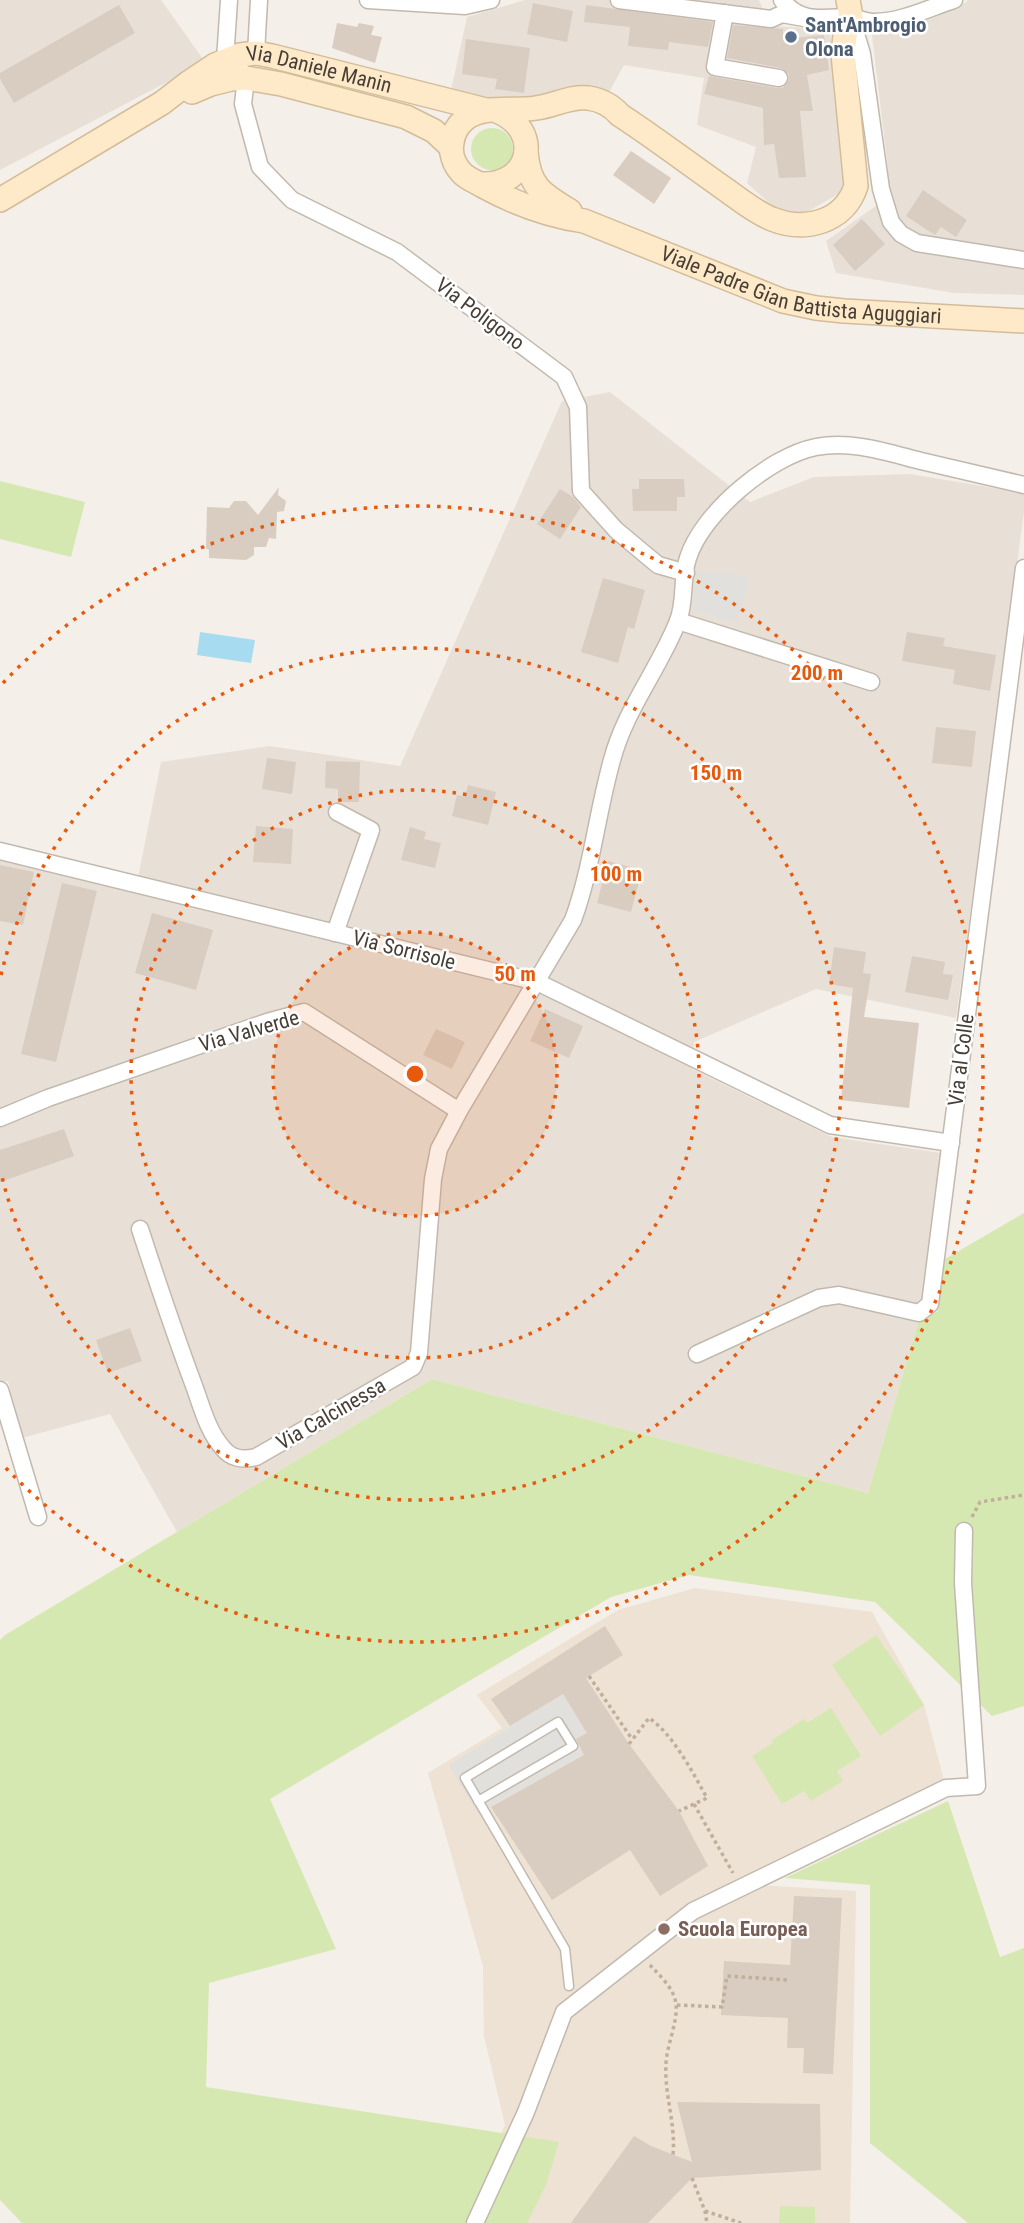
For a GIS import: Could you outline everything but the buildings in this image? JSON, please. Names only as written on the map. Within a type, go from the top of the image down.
[{"type":"main road","points":[[451,147],[458,126],[475,113],[538,108],[569,99],[588,98],[609,104],[620,116],[762,215],[795,225],[811,225],[824,221],[846,205],[856,186],[843,54],[849,8]]},
{"type":"main road","name":"Via Daniele Manin","points":[[0,200],[162,103],[225,60],[256,53],[491,111]]},
{"type":"main road","name":"Via Daniele Manin","points":[[162,103],[222,80],[246,78],[281,84],[406,117],[434,131],[451,147]]},
{"type":"main road","points":[[480,184],[493,185],[515,174],[542,123],[565,110],[588,110],[620,116]]},
{"type":"main road","name":"Viale Padre Gian Battista Aguggiari","points":[[491,111],[508,116],[524,134],[529,174],[533,183],[553,201],[584,221]]},
{"type":"main road","name":"Viale Padre Gian Battista Aguggiari","points":[[451,147],[459,171],[469,179],[528,206],[584,221],[783,301],[844,311],[1024,321]]},
{"type":"street","points":[[229,0],[225,60],[246,78]]},
{"type":"street","points":[[256,53],[259,0]]},
{"type":"street","points":[[368,0],[465,6],[491,0]]},
{"type":"street","points":[[619,0],[771,19],[782,14],[810,19],[849,8],[871,22],[886,21],[954,0]]},
{"type":"street","points":[[782,0],[790,10],[810,19]]},
{"type":"street","points":[[849,8],[862,54],[881,189],[891,222],[901,234],[917,243],[1024,260]]},
{"type":"street","points":[[725,13],[715,68],[779,78]]},
{"type":"street","name":"Via Poligono","points":[[246,78],[243,104],[260,167],[292,200],[397,252],[564,377],[578,407],[581,491],[616,530],[658,565],[686,573]]},
{"type":"street","points":[[459,1111],[573,920],[584,889],[612,758],[632,710],[678,621],[687,560],[711,519],[742,486],[786,457],[816,447],[855,445],[1024,485]]},
{"type":"street","name":"Via al Colle","points":[[697,1354],[819,1298],[839,1296],[919,1313],[930,1304],[1024,568]]},
{"type":"street","points":[[678,621],[871,682]]},
{"type":"street","points":[[335,933],[371,830],[337,812]]},
{"type":"street","name":"Via Sorrisole","points":[[0,850],[537,982],[830,1125],[951,1143]]},
{"type":"street","name":"Via Valverde","points":[[0,1118],[99,1080],[267,1022],[304,1012],[459,1111]]},
{"type":"street","name":"Via Calcinessa","points":[[140,1229],[211,1430],[222,1448],[231,1456],[243,1459],[256,1457],[413,1367],[419,1353],[433,1179],[439,1149],[459,1111]]},
{"type":"street","points":[[0,1390],[38,1517]]},
{"type":"street","points":[[475,2223],[526,2112],[564,2012],[693,1911],[946,1788],[978,1786],[963,1583],[964,1531]]},
{"type":"street","points":[[569,1986],[578,2001]]},
{"type":"lane","points":[[478,1801],[573,1746],[558,1722],[465,1778],[478,1801],[565,1949],[569,1986]]},
{"type":"path","points":[[964,1531],[980,1502],[1024,1495]]},
{"type":"path","points":[[589,1676],[630,1741],[649,1718],[656,1723],[693,1772],[707,1798],[679,1811],[695,1804],[735,1877]]},
{"type":"path","points":[[637,1954],[671,1988],[677,2006],[666,2064],[675,2134],[673,2155]]},
{"type":"path","points":[[677,2006],[722,2007],[727,1976],[788,1980]]},
{"type":"path","points":[[692,2178],[707,2223]]},
{"type":"path","points":[[705,2211],[741,2223]]},
{"type":"shaded area","points":[[0,0],[161,0],[205,62],[0,170]]},
{"type":"shaded area","points":[[525,0],[759,0],[769,26],[830,29],[845,190],[807,212],[785,212],[768,202],[747,183],[756,147],[697,125],[704,78],[624,65],[607,96],[496,103],[451,90],[467,17]]},
{"type":"shaded area","points":[[967,0],[1024,0],[1024,295],[954,293],[836,273],[826,241],[880,203],[888,169],[872,35],[893,31]]},
{"type":"shaded area","points":[[610,392],[750,502],[814,477],[910,474],[1024,493],[1024,512],[956,1018],[816,989],[694,1042],[692,1069],[832,1137],[941,1153],[919,1320],[868,1493],[432,1379],[177,1532],[110,1414],[22,1438],[8,1381],[0,1383],[0,859],[135,893],[161,762],[270,746],[400,766],[562,401]]},
{"type":"shaded area","points":[[697,570],[750,577],[736,623],[693,610]]},
{"type":"shaded area","name":"Scuola Europea","points":[[695,1588],[872,1612],[924,1705],[946,1788],[759,1885],[856,1891],[850,2223],[461,2223],[505,2125],[484,2036],[483,1966],[428,1773],[502,1728],[477,1695],[618,1610]]},
{"type":"shaded area","points":[[563,1694],[587,1733],[575,1740],[584,1755],[478,1814],[449,1765]]},
{"type":"green space","points":[[492,128],[507,134],[513,149],[507,164],[492,170],[477,164],[471,149],[477,134]]},
{"type":"green space","points":[[0,481],[85,502],[71,557],[0,539]]},
{"type":"green space","points":[[1024,1213],[1024,1706],[992,1716],[875,1602],[689,1575],[611,1597],[270,1799],[336,1949],[209,1983],[206,2087],[559,2142],[546,2185],[527,2223],[22,2223],[0,2200],[0,1640],[432,1379],[868,1493],[919,1320],[938,1311],[945,1259]]},
{"type":"green space","points":[[876,1635],[924,1705],[880,1736],[832,1665]]},
{"type":"green space","points":[[831,1708],[861,1756],[837,1771],[843,1781],[811,1801],[804,1791],[782,1804],[752,1756],[804,1719],[807,1723]]},
{"type":"green space","points":[[948,1801],[1000,1957],[1024,1948],[1024,2223],[968,2223],[870,2143],[870,1885],[785,1878]]},
{"type":"green space","points":[[780,2206],[815,2207],[815,2223],[779,2223]]},
{"type":"water","points":[[200,632],[255,640],[251,663],[197,655]]},
{"type":"place","name":"Sant'Ambrogio Olona","points":[[791,37]]},
{"type":"place","name":"Scuola Europea","points":[[664,1929]]}]
